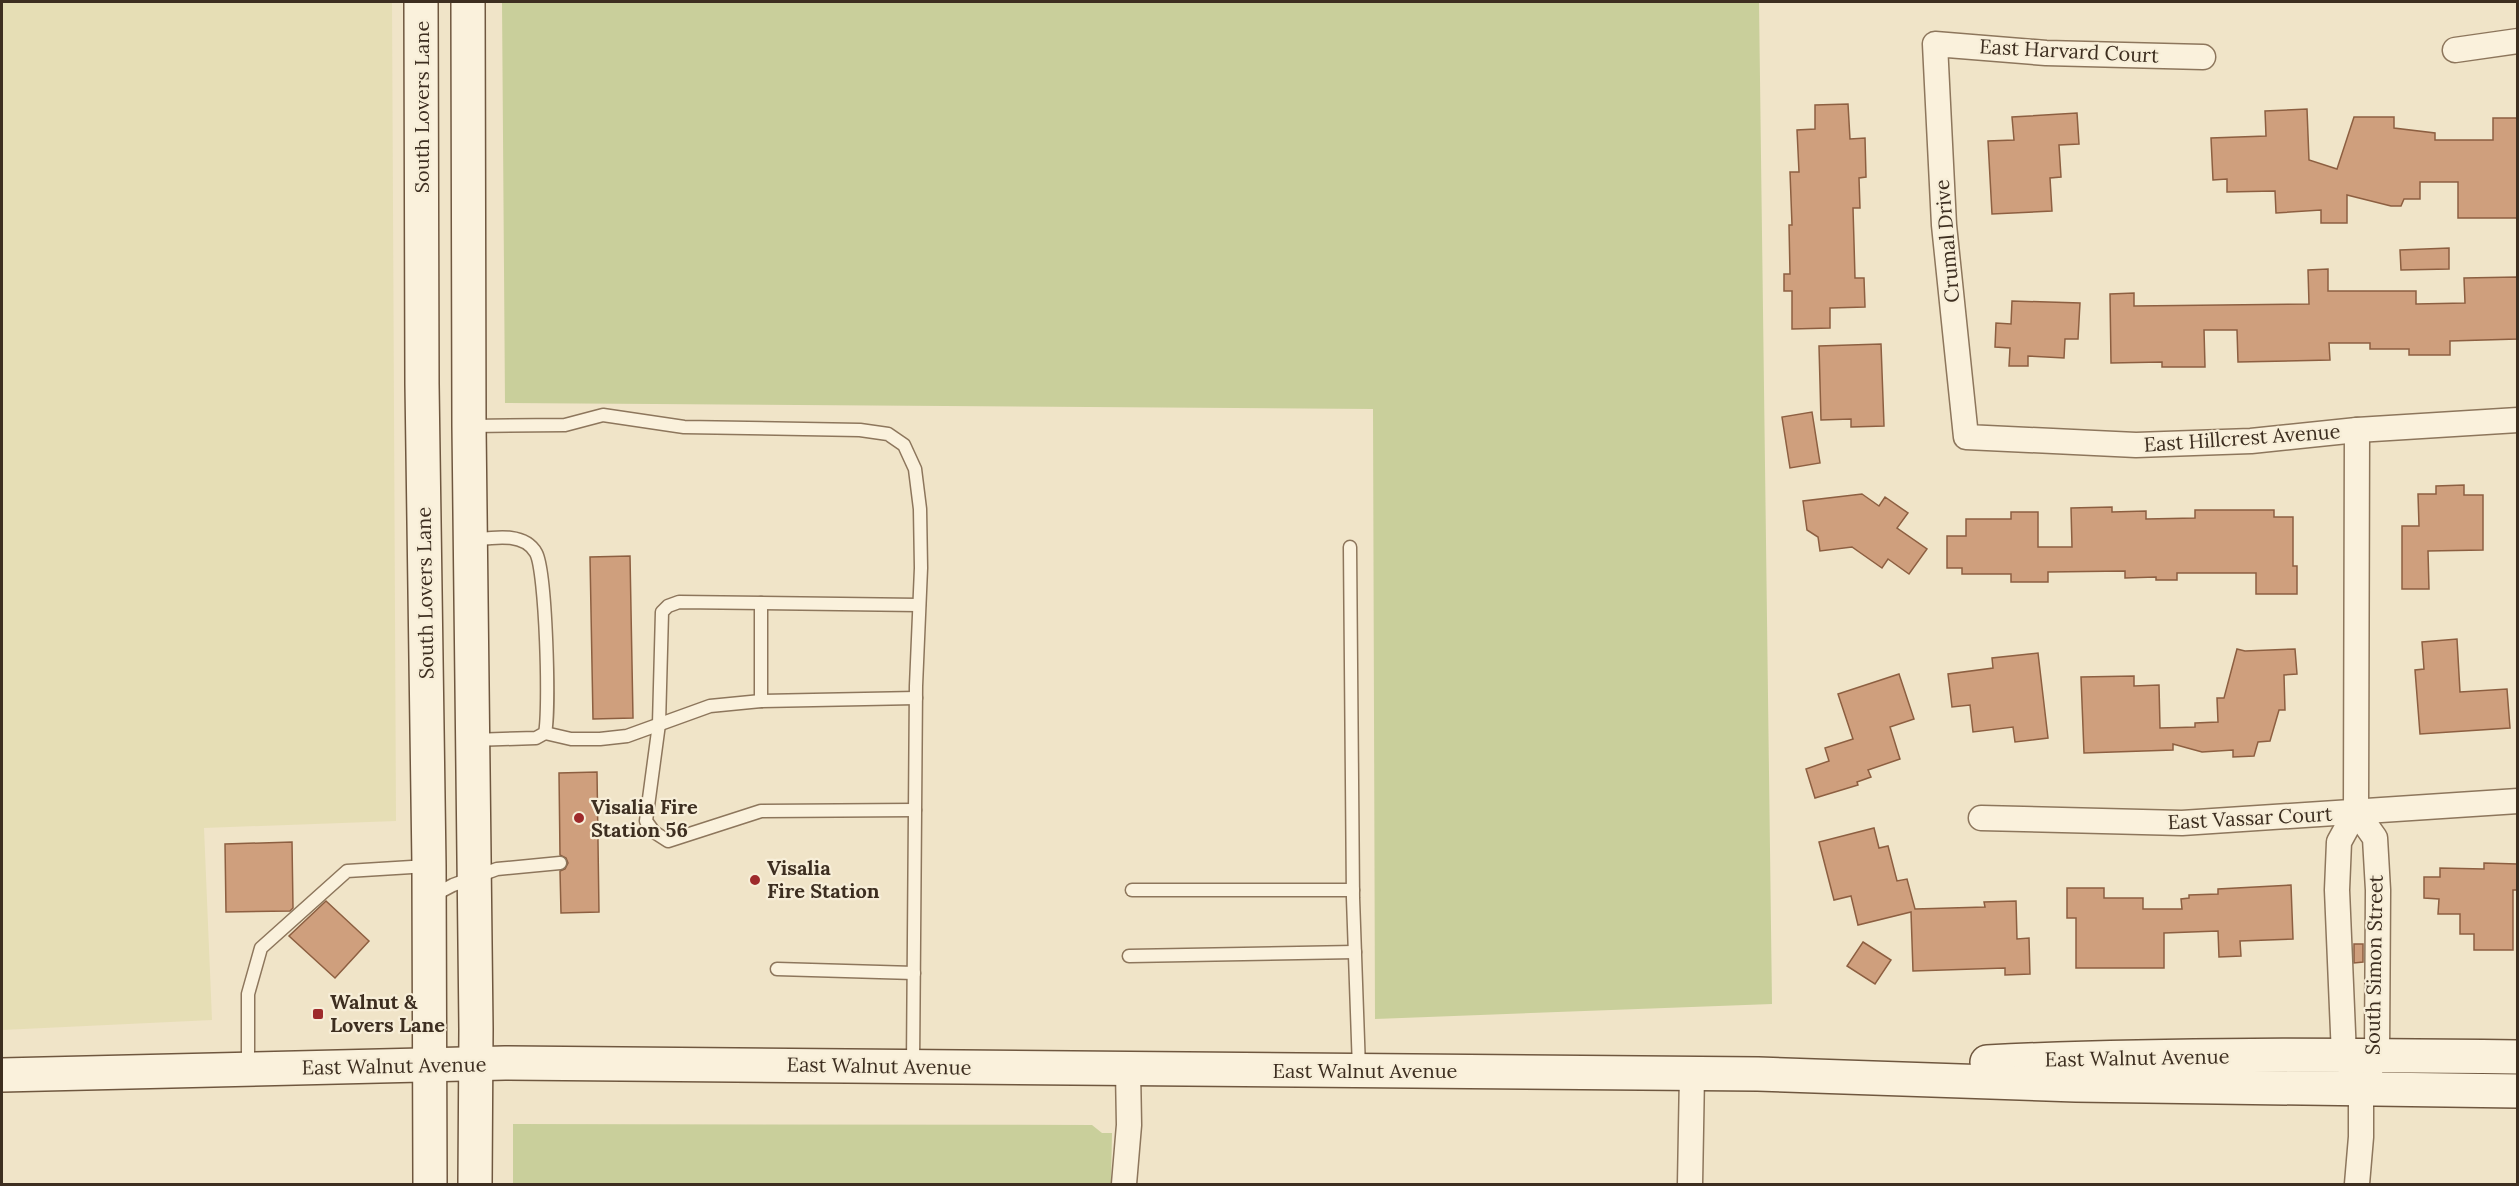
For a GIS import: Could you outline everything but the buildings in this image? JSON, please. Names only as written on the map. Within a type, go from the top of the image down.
[{"type":"main road","name":"South Lovers Lane","points":[[421,2],[422,384],[431,1064],[430,1185]]},
{"type":"main road","points":[[468,2],[475,1185]]},
{"type":"main road","name":"East Walnut Avenue","points":[[1758,1074],[2065,1058],[2517,1057]]},
{"type":"main road","name":"East Walnut Avenue","points":[[2,1075],[476,1063],[1758,1074],[2076,1085],[2517,1090]]},
{"type":"street","points":[[2456,50],[2517,41]]},
{"type":"street","name":"East Harvard Court","points":[[1935,44],[2046,53],[2203,57]]},
{"type":"street","name":"Crumal Drive","points":[[1935,44],[1944,225],[1966,437]]},
{"type":"street","name":"East Hillcrest Avenue","points":[[1966,437],[2136,445],[2251,441],[2357,430],[2517,420]]},
{"type":"street","name":"South Simon Street","points":[[2357,430],[2356,811],[2339,842],[2337,890],[2344,1056],[2361,1088]]},
{"type":"street","name":"East Vassar Court","points":[[1981,818],[2182,823],[2517,801]]},
{"type":"street","name":"South Simon Street","points":[[2356,811],[2375,838],[2378,890],[2377,1056],[2361,1088]]},
{"type":"street","points":[[1124,1185],[1129,1125],[1128,1070]]},
{"type":"street","points":[[1690,1185],[1692,1074]]},
{"type":"street","points":[[2357,1185],[2361,1137],[2361,1088]]},
{"type":"lane","points":[[469,426],[565,424],[603,415],[684,427],[861,430],[888,434],[904,445],[915,469],[920,509],[913,1066]]},
{"type":"lane","points":[[470,540],[513,537],[528,545],[536,553],[541,574],[549,697],[545,733]]},
{"type":"lane","points":[[1350,547],[1353,890],[1359,1070]]},
{"type":"lane","points":[[915,810],[760,811],[668,841],[654,832],[646,821],[659,724],[662,612],[668,606],[679,602],[920,605]]},
{"type":"lane","points":[[760,603],[761,701]]},
{"type":"lane","points":[[472,740],[519,740],[537,738],[545,733],[571,739],[627,736],[710,706],[761,701],[916,698]]},
{"type":"lane","points":[[429,898],[497,869],[560,864]]},
{"type":"lane","points":[[248,1070],[248,994],[261,948],[347,871],[429,866]]},
{"type":"lane","points":[[1132,890],[1353,890]]},
{"type":"lane","points":[[1129,956],[1355,952]]},
{"type":"lane","points":[[777,969],[914,973]]},
{"type":"shaded area","points":[[2,2],[392,2],[396,821],[204,828],[212,1020],[2,1030]]},
{"type":"green space","points":[[502,2],[1759,2],[1772,1004],[1375,1019],[1373,409],[505,403]]},
{"type":"green space","points":[[513,1124],[1092,1125],[1102,1133],[1112,1133],[1111,1184],[513,1184]]},
{"type":"place","name":"Visalia Fire Station 56","points":[[579,818]]},
{"type":"place","name":"Visalia Fire Station","points":[[755,880]]},
{"type":"place","name":"Walnut & Lovers Lane","points":[[318,1014]]}]
